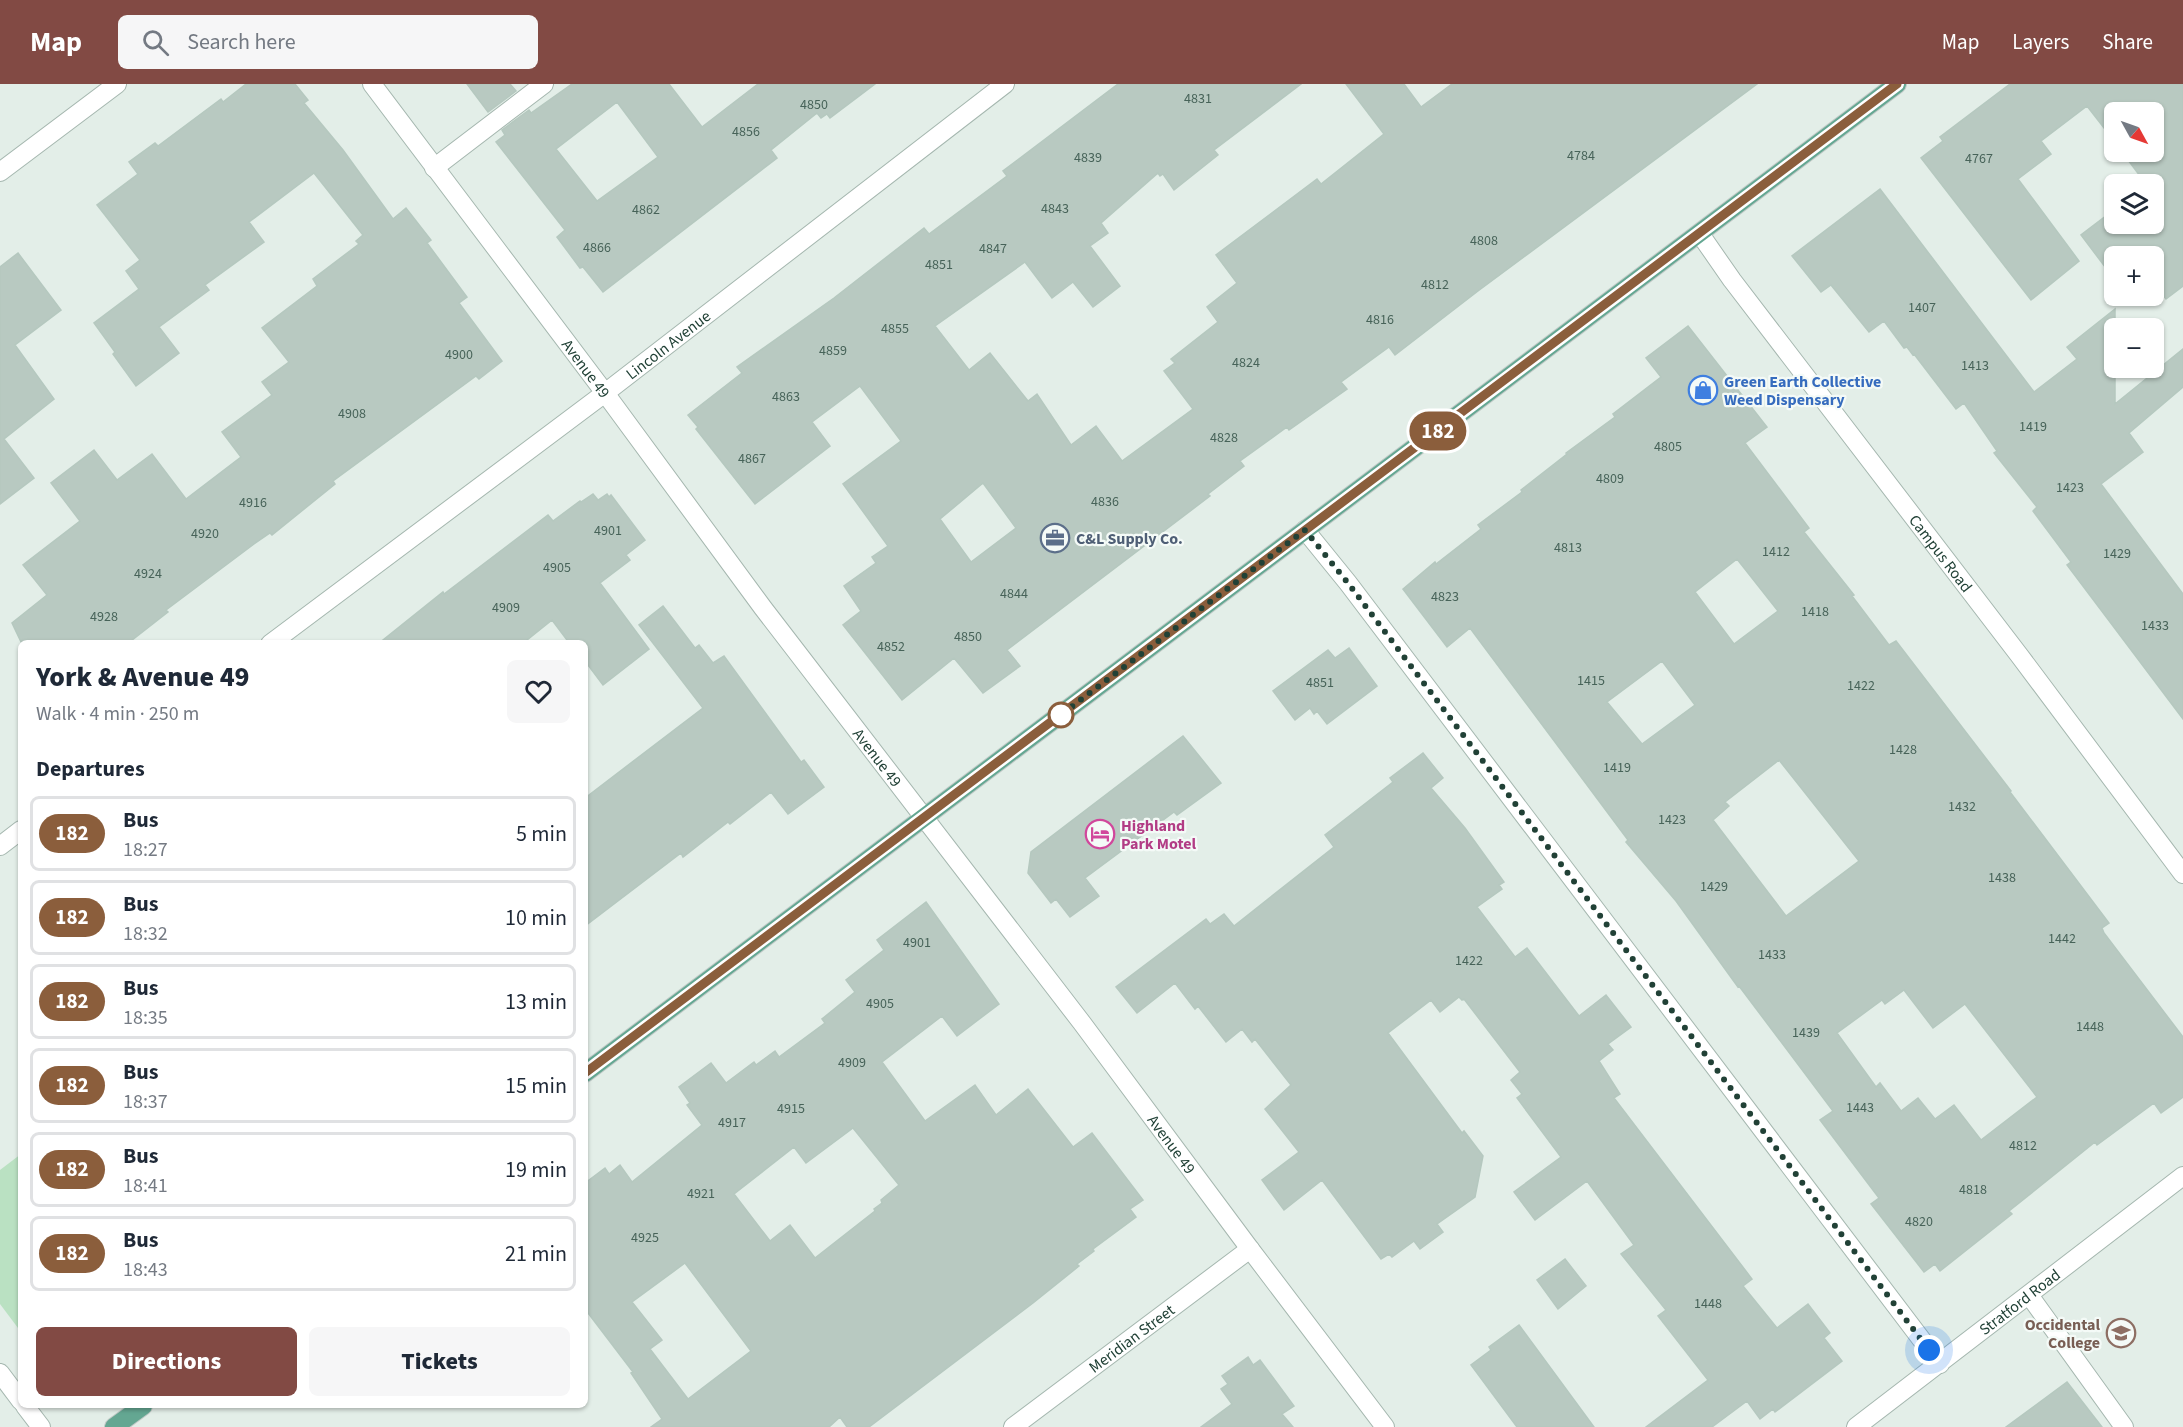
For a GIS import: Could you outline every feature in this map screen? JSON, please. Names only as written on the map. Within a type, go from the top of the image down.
[{"type":"main road","points":[[588,1071],[1897,84]]},
{"type":"main road","points":[[114,1427],[140,1408]]},
{"type":"street","points":[[0,172],[117,84]]},
{"type":"street","name":"Avenue 49","points":[[372,84],[605,393],[763,608],[1083,1023],[1385,1427]]},
{"type":"street","points":[[434,168],[544,84]]},
{"type":"street","name":"Lincoln Avenue","points":[[275,640],[605,393],[1005,84]]},
{"type":"street","name":"Campus Road","points":[[1700,234],[1732,280],[2026,664],[2183,874]]},
{"type":"street","points":[[1305,530],[1355,592],[1940,1364]]},
{"type":"street","points":[[0,846],[18,832]]},
{"type":"street","name":"Stratford Road","points":[[1856,1427],[2183,1176]]},
{"type":"street","name":"Meridian Street","points":[[1012,1427],[1250,1249]]},
{"type":"street","points":[[2029,1295],[2124,1427]]},
{"type":"street","points":[[0,1373],[18,1397]]},
{"type":"street","points":[[27,1408],[41,1427]]},
{"type":"green space","points":[[18,1156],[18,1328],[0,1304],[0,1170]]},
{"type":"building","points":[[246,84],[295,84],[308,100],[304,103],[343,150],[393,219],[406,208],[431,240],[427,243],[467,297],[459,303],[502,361],[479,379],[476,376],[333,481],[335,484],[272,535],[270,533],[254,544],[166,610],[168,612],[132,640],[20,640],[12,623],[47,595],[23,565],[80,521],[51,483],[94,450],[117,480],[152,454],[186,499],[241,457],[222,432],[272,395],[262,382],[289,362],[262,328],[317,286],[313,279],[359,244],[356,241],[363,235],[314,173],[249,222],[264,242],[205,285],[209,290],[159,327],[179,353],[136,386],[94,323],[139,289],[126,271],[140,260],[97,205],[138,174],[129,162],[155,143],[158,146],[221,99],[223,102]]},
{"type":"building","points":[[467,84],[510,84],[516,91],[488,112]]},
{"type":"building","points":[[572,84],[669,84],[702,127],[758,84],[875,84],[830,118],[827,114],[821,118],[817,113],[771,150],[777,158],[603,292],[583,267],[580,268],[557,237],[565,230],[496,142],[505,135],[502,130],[529,110],[531,113]],"holes":[[[617,102],[658,157],[597,201],[556,149]]]},
{"type":"building","points":[[1118,84],[1301,84],[1214,150],[1218,155],[1174,190],[1163,174],[1160,176],[1158,173],[1101,223],[1108,233],[1090,246],[1120,286],[1093,307],[1073,282],[1052,298],[1025,262],[935,326],[969,370],[990,353],[1028,401],[1037,394],[1071,445],[1096,426],[1122,461],[1193,409],[1164,371],[1175,363],[1171,359],[1218,322],[1207,307],[1237,283],[1216,255],[1317,179],[1321,184],[1384,134],[1346,84],[1404,84],[1421,107],[1452,84],[1757,84],[1395,355],[1389,347],[1341,382],[1347,389],[1289,430],[1287,427],[1240,461],[1244,466],[1208,494],[1210,496],[1007,650],[1020,666],[983,693],[954,658],[902,700],[843,625],[861,611],[844,586],[876,563],[872,557],[888,546],[843,484],[901,441],[860,386],[812,422],[830,446],[755,504],[696,429],[698,427],[688,415],[742,373],[737,367],[834,298],[924,228],[929,234],[1007,176],[1003,171]],"holes":[[[983,483],[1016,528],[971,562],[940,519]]]},
{"type":"building","points":[[2010,84],[2183,84],[2183,286],[2166,299],[2164,296],[2164,246],[2104,246],[2104,265],[2081,235],[2104,217],[2104,234],[2164,234],[2164,174],[2138,174],[2130,162],[2164,162],[2164,102],[2104,102],[2104,128],[2087,106],[2041,141],[2051,154],[2018,179],[2079,261],[2031,300],[1921,158],[1943,141],[1940,137]]},
{"type":"building","points":[[1880,189],[2034,392],[2077,359],[2067,347],[2115,309],[2115,318],[2104,318],[2104,378],[2115,378],[2115,404],[2147,378],[2164,378],[2164,364],[2183,349],[2183,387],[2129,433],[2143,452],[2101,484],[2183,594],[2183,719],[2067,565],[2071,562],[2033,511],[2037,507],[1994,453],[1997,451],[1964,403],[1956,409],[1914,354],[1907,347],[1904,348],[1884,321],[1869,332],[1831,285],[1821,292],[1792,256]]},
{"type":"building","points":[[18,253],[61,310],[15,345],[54,399],[4,439],[34,478],[0,504],[0,267]]},
{"type":"building","points":[[1688,326],[1767,427],[1745,443],[1809,528],[1804,532],[1854,595],[1852,596],[1889,645],[1896,641],[2011,791],[2109,923],[2102,928],[2104,933],[2183,1037],[2183,1097],[2161,1113],[2154,1103],[2097,1145],[2095,1142],[2009,1211],[2012,1214],[1940,1271],[1935,1264],[1924,1272],[1871,1204],[1879,1198],[1820,1120],[1833,1111],[1738,987],[1676,901],[1626,842],[1628,840],[1470,628],[1447,647],[1403,589],[1435,562],[1436,564],[1481,529],[1478,525],[1522,492],[1521,490],[1566,453],[1615,417],[1613,414],[1661,377],[1646,358]],"holes":[[[1737,559],[1778,611],[1734,644],[1695,592]],[[1662,661],[1695,705],[1642,744],[1607,702]],[[1779,760],[1859,861],[1786,916],[1713,820],[1729,806],[1725,802]],[[1904,990],[1933,1028],[1965,1004],[2037,1097],[1981,1140],[1954,1105],[1935,1119],[1918,1098],[1901,1111],[1880,1083],[1876,1087],[1837,1033],[1882,1000],[1885,1004]]]},
{"type":"building","points":[[593,494],[598,500],[607,494],[609,497],[611,495],[645,540],[626,555],[630,560],[600,583],[649,649],[603,685],[588,665],[588,640],[567,640],[552,620],[527,640],[383,640],[443,592],[444,594],[548,515],[553,521]]},
{"type":"building","points":[[663,606],[695,648],[699,645],[713,663],[724,656],[801,762],[804,760],[824,787],[788,814],[771,792],[683,857],[681,853],[588,924],[588,796],[703,708],[639,625]]},
{"type":"building","points":[[1349,648],[1377,686],[1327,724],[1317,711],[1314,714],[1310,708],[1295,720],[1273,691],[1328,650],[1335,658]]},
{"type":"building","name":"Highland Park Motel","points":[[1183,736],[1221,783],[1177,815],[1174,812],[1085,878],[1099,896],[1070,917],[1056,899],[1051,903],[1028,873],[1031,852]]},
{"type":"building","points":[[1423,753],[1443,778],[1431,788],[1465,828],[1504,882],[1499,885],[1502,889],[1477,907],[1515,957],[1527,948],[1579,1016],[1606,995],[1631,1027],[1608,1044],[1613,1050],[1599,1061],[1620,1094],[1614,1098],[1752,1279],[1743,1286],[1777,1328],[1808,1304],[1830,1333],[1824,1338],[1842,1361],[1775,1412],[1773,1409],[1760,1419],[1747,1401],[1712,1427],[1646,1427],[1708,1380],[1658,1316],[1666,1310],[1621,1254],[1634,1245],[1587,1181],[1535,1220],[1514,1192],[1561,1157],[1517,1098],[1522,1094],[1511,1080],[1520,1072],[1464,999],[1459,997],[1440,1012],[1431,1000],[1388,1033],[1462,1133],[1464,1131],[1483,1156],[1475,1197],[1437,1224],[1443,1232],[1420,1249],[1414,1241],[1392,1257],[1389,1254],[1381,1259],[1322,1180],[1284,1210],[1262,1180],[1299,1152],[1265,1109],[1291,1085],[1255,1039],[1252,1042],[1242,1029],[1226,1042],[1198,1006],[1195,1009],[1175,983],[1137,1013],[1116,987],[1206,919],[1210,924],[1224,914],[1234,926],[1334,847],[1325,835],[1393,782],[1390,778]]},
{"type":"building","points":[[926,902],[999,1004],[957,1036],[942,1016],[882,1062],[925,1121],[975,1085],[996,1115],[1028,1089],[1073,1147],[1092,1133],[1143,1200],[1130,1209],[1136,1217],[1093,1249],[1094,1251],[1077,1264],[1079,1266],[1033,1303],[869,1427],[847,1427],[840,1417],[829,1427],[651,1427],[662,1419],[631,1373],[633,1372],[588,1313],[588,1181],[605,1168],[609,1174],[620,1165],[632,1182],[702,1125],[687,1105],[690,1103],[679,1087],[711,1063],[726,1083],[754,1062],[756,1065],[775,1051],[779,1057],[825,1023],[822,1019],[855,992],[846,980],[884,950],[877,940]],"holes":[[[853,1128],[899,1185],[881,1200],[882,1203],[874,1209],[875,1211],[815,1258],[790,1225],[770,1241],[734,1194],[794,1147],[806,1163]],[[685,1263],[751,1351],[688,1399],[650,1349],[662,1340],[632,1302]]]},
{"type":"building","points":[[1565,1259],[1586,1286],[1558,1309],[1537,1280]]},
{"type":"building","points":[[1519,1325],[1594,1427],[1517,1427],[1471,1365],[1491,1350],[1489,1347]]},
{"type":"building","points":[[1248,1357],[1253,1365],[1260,1360],[1294,1406],[1282,1414],[1293,1427],[1201,1427],[1232,1404],[1221,1389],[1228,1384],[1222,1376]]},
{"type":"building","points":[[2067,1382],[2102,1427],[2006,1427]]},
{"type":"bus line","name":"182","points":[[588,1071],[1897,84]]},
{"type":"place","name":"Green Earth Collective Weed Dispensary","points":[[1703,390]]},
{"type":"place","name":"C&L Supply Co.","points":[[1055,538]]},
{"type":"place","name":"Highland Park Motel","points":[[1100,834]]},
{"type":"place","name":"Occidental College","points":[[2121,1333]]},
{"type":"route","points":[[1061,715],[1058,717],[1305,530],[1348,583],[1929,1350]]}]
